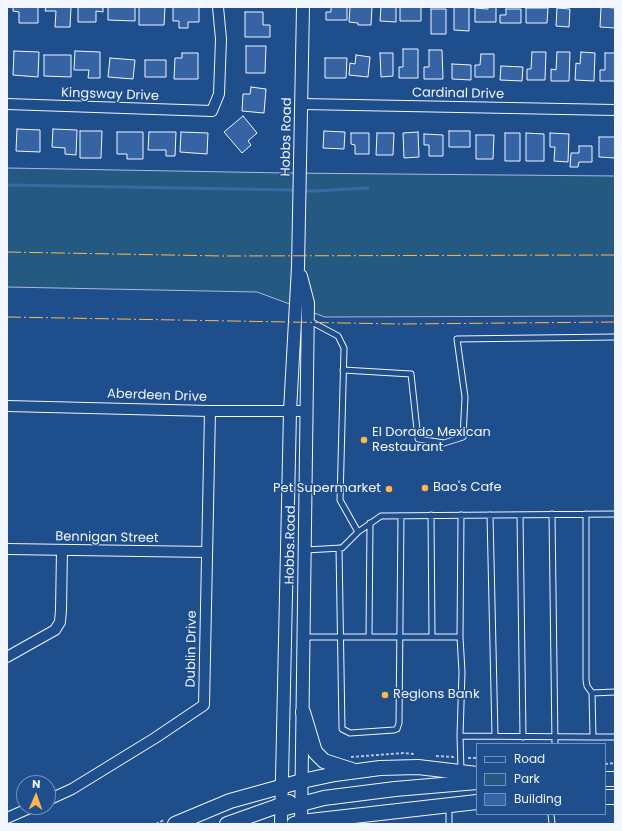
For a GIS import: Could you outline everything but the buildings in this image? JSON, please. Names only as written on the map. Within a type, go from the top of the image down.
[{"type":"main road","points":[[303,712],[315,752],[324,761],[354,771]]},
{"type":"main road","points":[[175,824],[230,801],[302,781],[354,771],[380,768],[418,767],[476,774]]},
{"type":"main road","points":[[227,824],[302,801],[395,789],[476,782]]},
{"type":"main road","points":[[299,823],[476,802]]},
{"type":"street","name":"Kingsway Drive","points":[[7,104],[212,111],[219,94],[221,39],[218,7]]},
{"type":"street","name":"Hobbs Road","points":[[281,824],[290,411],[298,267],[303,7]]},
{"type":"street","name":"Cardinal Drive","points":[[302,104],[615,110]]},
{"type":"street","name":"Hobbs Road","points":[[298,267],[308,303],[302,801],[299,823]]},
{"type":"street","name":"Aberdeen Drive","points":[[7,406],[210,411],[307,411]]},
{"type":"street","name":"Dublin Drive","points":[[56,796],[72,789],[155,738],[204,705],[210,411]]},
{"type":"street","name":"Bennigan Street","points":[[7,549],[207,552]]},
{"type":"street","points":[[7,657],[55,630],[60,622],[62,550]]},
{"type":"lane","points":[[308,320],[338,336],[344,348],[340,500],[358,532]]},
{"type":"lane","points":[[343,370],[411,374],[418,440],[444,442],[464,437],[465,397],[457,339],[615,337]]},
{"type":"lane","points":[[552,514],[554,743]]},
{"type":"lane","points":[[586,514],[586,680],[587,686],[592,693],[593,737]]},
{"type":"lane","points":[[305,550],[342,548],[358,532],[381,516],[615,514]]},
{"type":"lane","points":[[461,515],[461,773]]},
{"type":"lane","points":[[490,515],[495,736]]},
{"type":"lane","points":[[520,515],[524,736]]},
{"type":"lane","points":[[338,548],[342,726],[344,731],[350,734],[394,730],[398,726],[401,637],[401,516]]},
{"type":"lane","points":[[431,516],[432,636]]},
{"type":"lane","points":[[369,637],[370,523]]},
{"type":"lane","points":[[304,637],[460,637]]},
{"type":"lane","points":[[592,693],[615,692]]},
{"type":"lane","points":[[460,736],[615,737]]},
{"type":"lane","points":[[449,805],[449,824]]},
{"type":"green space","points":[[7,168],[286,173],[615,176],[615,316],[325,317],[257,292],[7,287]]},
{"type":"waterway","points":[[7,185],[296,190]]},
{"type":"waterway","points":[[302,191],[368,188]]},
{"type":"power","points":[[7,252],[223,256],[615,255]]},
{"type":"power","points":[[7,317],[401,324],[615,322]]},
{"type":"place","name":"El Dorado Mexican Restaurant","points":[[364,440]]},
{"type":"place","name":"Bao's Cafe","points":[[425,488]]},
{"type":"place","name":"Pet Supermarket","points":[[389,489]]},
{"type":"place","name":"Regions Bank","points":[[385,695]]}]
